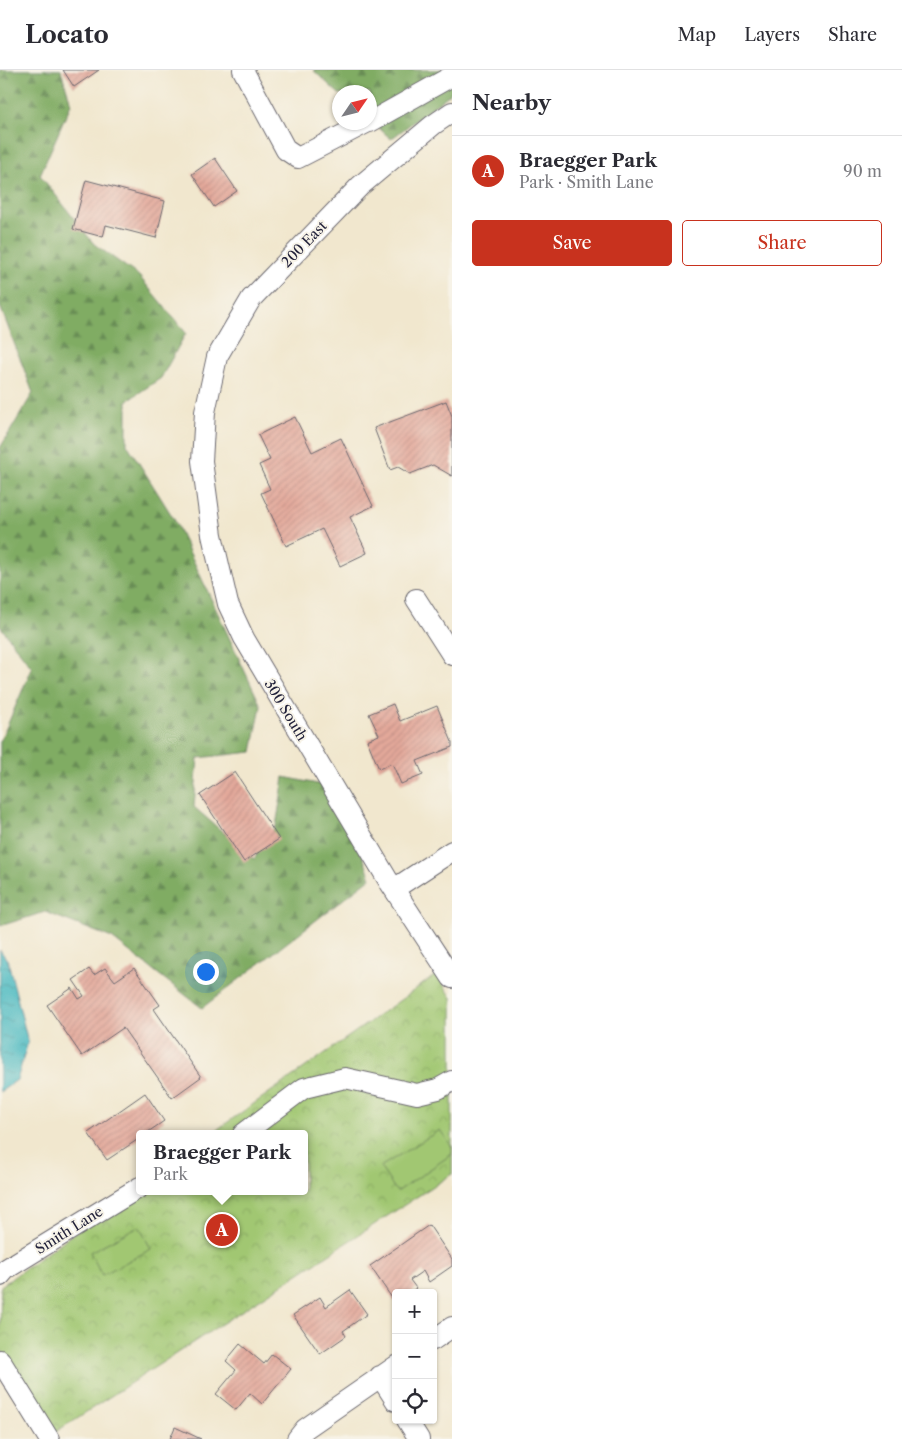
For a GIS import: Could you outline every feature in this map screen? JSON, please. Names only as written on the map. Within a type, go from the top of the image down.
[{"type":"street","points":[[243,70],[286,150],[298,158],[353,130]]},
{"type":"street","points":[[377,118],[452,76]]},
{"type":"street","name":"200 East","points":[[205,412],[217,357],[251,299],[360,186],[433,125],[452,112]]},
{"type":"street","name":"300 South","points":[[205,412],[202,461],[212,535],[228,604],[268,682],[394,889],[452,978]]},
{"type":"street","points":[[416,599],[452,655]]},
{"type":"street","points":[[394,889],[452,851]]},
{"type":"street","points":[[248,1130],[304,1088],[345,1078],[418,1094],[438,1090],[452,1081]]},
{"type":"street","name":"Smith Lane","points":[[0,1276],[14,1264],[136,1189]]},
{"type":"street","points":[[437,1337],[452,1328]]},
{"type":"street","points":[[0,1360],[49,1439]]},
{"type":"street","points":[[297,1439],[305,1429],[388,1371],[392,1386]]},
{"type":"street","points":[[410,1424],[419,1439]]},
{"type":"green space","points":[[0,70],[61,70],[71,104],[40,175],[94,244],[139,276],[186,333],[161,378],[127,401],[127,444],[174,519],[261,706],[252,752],[198,758],[194,807],[254,859],[276,826],[284,777],[337,788],[371,878],[202,1008],[112,938],[45,912],[0,926],[0,742],[32,668],[0,626],[0,448],[33,393],[0,306]]},
{"type":"green space","points":[[313,70],[452,70],[452,90],[450,94],[391,139],[377,126],[377,85],[332,85],[332,88]]},
{"type":"green space","points":[[437,974],[452,998],[452,1174],[54,1433],[0,1348],[1,1286],[136,1188],[136,1195],[308,1195],[308,1130],[217,1130]]},
{"type":"green space","points":[[440,1130],[452,1147],[452,1154],[397,1192],[380,1167]]},
{"type":"green space","points":[[139,1226],[151,1249],[102,1275],[90,1252]]},
{"type":"water","points":[[0,950],[8,961],[28,1042],[17,1080],[0,1092]]},
{"type":"building","points":[[63,70],[99,70],[74,87]]},
{"type":"building","points":[[215,158],[237,191],[214,207],[192,174]]},
{"type":"building","points":[[86,180],[165,201],[156,238],[106,225],[103,237],[73,229]]},
{"type":"building","points":[[446,401],[452,416],[452,476],[433,465],[410,474],[398,467],[390,470],[374,428]]},
{"type":"building","points":[[295,417],[312,452],[341,438],[373,506],[350,517],[367,553],[340,566],[322,529],[286,546],[261,493],[270,489],[259,465],[270,460],[258,435]]},
{"type":"building","points":[[393,704],[400,721],[437,706],[452,742],[452,747],[417,761],[423,775],[401,784],[392,763],[379,769],[367,740],[379,735],[369,714]]},
{"type":"building","points":[[235,772],[279,839],[244,862],[200,795]]},
{"type":"building","points":[[105,968],[115,981],[134,968],[160,1005],[154,1009],[201,1077],[172,1098],[123,1028],[82,1056],[47,1005],[72,988],[79,999],[84,996],[73,980],[89,969],[94,975]]},
{"type":"building","points":[[145,1093],[164,1121],[151,1130],[136,1130],[136,1141],[107,1160],[88,1133]]},
{"type":"building","points":[[429,1225],[452,1259],[452,1266],[429,1282],[423,1271],[410,1280],[416,1288],[415,1289],[392,1289],[392,1298],[370,1266]]},
{"type":"building","points":[[350,1290],[367,1314],[343,1331],[346,1336],[320,1354],[293,1315],[320,1297],[326,1307]]},
{"type":"building","points":[[240,1344],[264,1364],[272,1354],[291,1369],[262,1404],[250,1393],[236,1410],[216,1394],[236,1370],[226,1361]]},
{"type":"building","points":[[175,1427],[201,1439],[170,1439]]},
{"type":"place","name":"Braegger Park","points":[[222,1230]]}]
